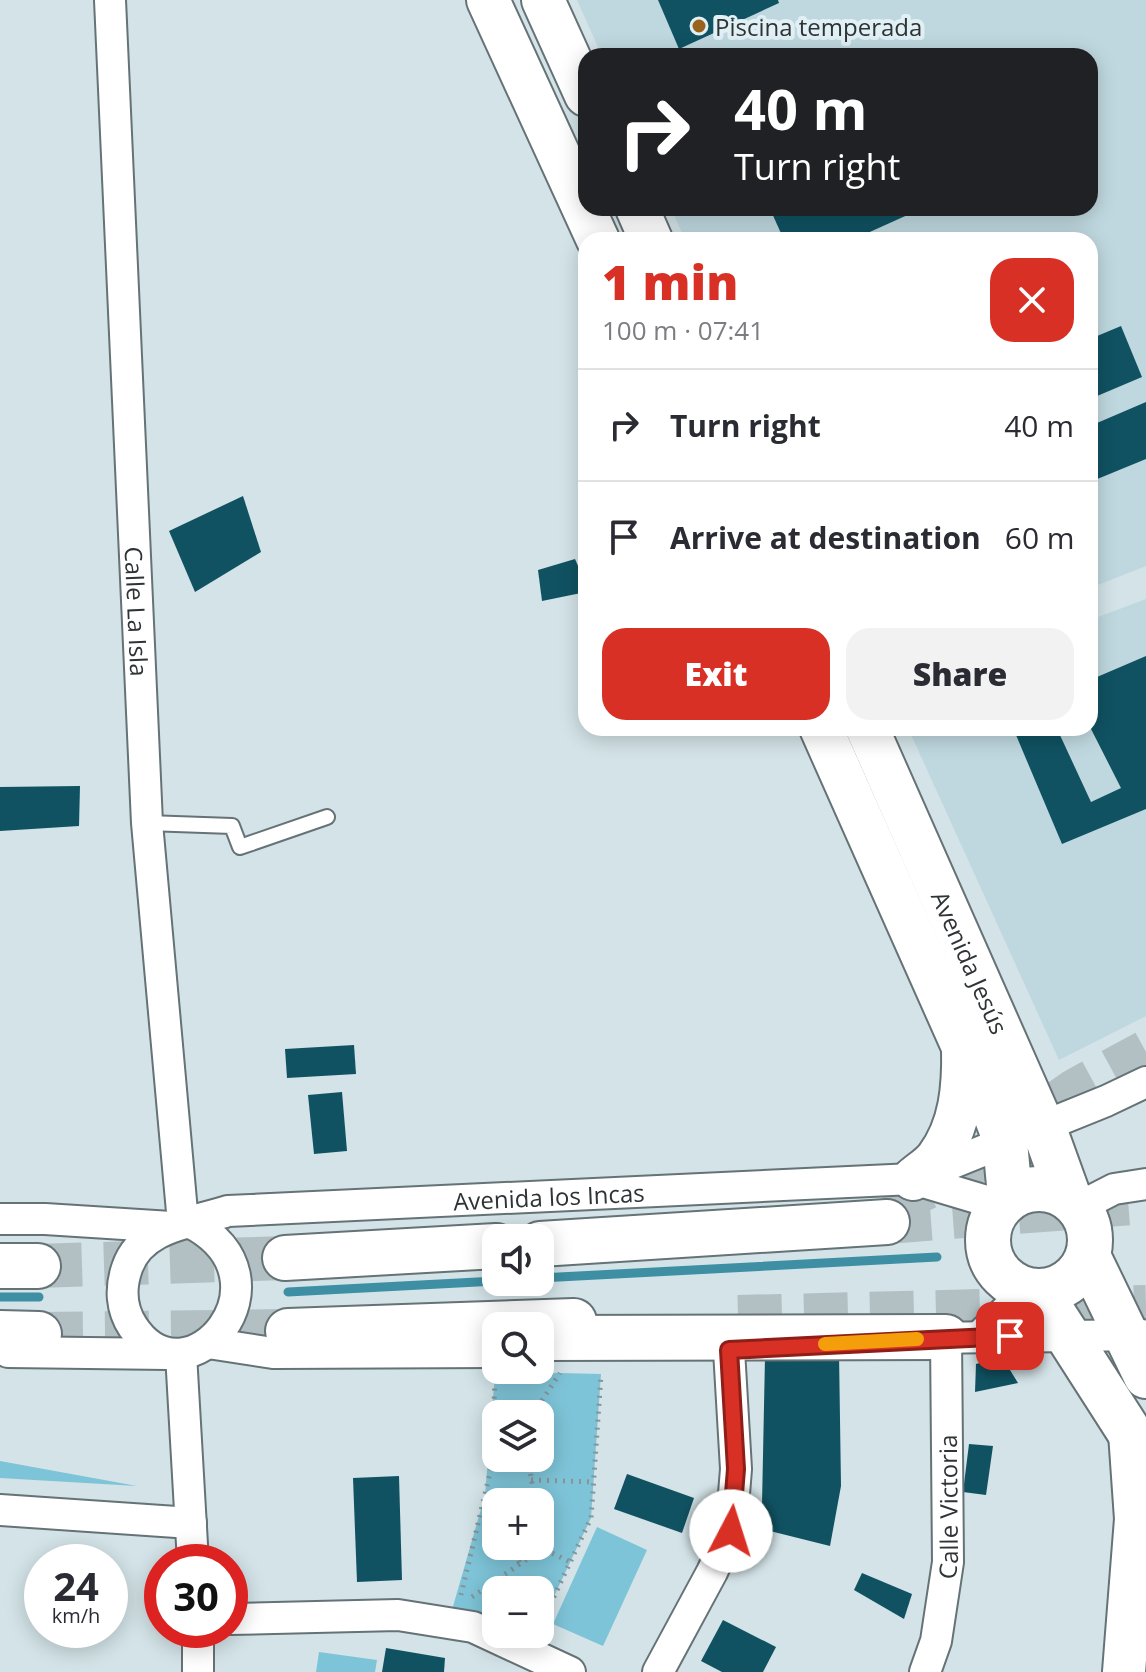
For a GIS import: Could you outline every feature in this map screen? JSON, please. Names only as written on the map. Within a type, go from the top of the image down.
[{"type":"main road","points":[[488,0],[578,196]]},
{"type":"main road","points":[[543,0],[578,77]]},
{"type":"main road","name":"Avenida Jesús","points":[[825,736],[963,1047],[984,1087],[1024,1134],[1074,1202]]},
{"type":"main road","name":"Avenida Jesús","points":[[870,736],[914,836],[1024,1134],[1005,1201]]},
{"type":"main road","points":[[877,853],[914,836]]},
{"type":"main road","points":[[896,1203],[936,1159],[957,1116],[963,1088],[963,1047]]},
{"type":"main road","name":"Avenida los Incas","points":[[1005,1201],[1036,1188],[1054,1190],[1074,1202]]},
{"type":"main road","points":[[1005,1201],[992,1217],[988,1230],[990,1257],[1005,1279],[1033,1291],[1056,1289],[1081,1269],[1088,1256],[1090,1230],[1074,1202]]},
{"type":"main road","name":"Avenida los Incas","points":[[554,1243],[815,1227],[896,1203]]},
{"type":"main road","name":"Avenida los Incas","points":[[285,1258],[482,1247]]},
{"type":"main road","points":[[1088,1256],[1136,1335],[1146,1376]]},
{"type":"main road","points":[[1033,1291],[1068,1335],[1138,1449],[1124,1672]]},
{"type":"main road","points":[[554,1321],[620,1319]]},
{"type":"main road","points":[[482,1324],[288,1331],[482,1352]]},
{"type":"main road","points":[[554,1338],[963,1337]]},
{"type":"street","name":"Calle La Isla","points":[[110,0],[147,823],[182,1224]]},
{"type":"street","name":"Avenida los Incas","points":[[896,1203],[1024,1134],[1146,1082]]},
{"type":"street","points":[[1074,1202],[1114,1189],[1146,1184]]},
{"type":"street","name":"Avenida los Incas","points":[[0,1219],[182,1224],[228,1211],[1005,1201]]},
{"type":"street","points":[[0,1352],[186,1350],[222,1330],[237,1296],[231,1260],[221,1244],[207,1232],[182,1224],[154,1235],[139,1248],[128,1264],[123,1282],[123,1301],[133,1328],[153,1348],[186,1350],[273,1353],[482,1354]]},
{"type":"street","points":[[963,1337],[1033,1291]]},
{"type":"street","points":[[554,1351],[729,1350],[963,1337],[1136,1335]]},
{"type":"street","name":"Calle Victoria","points":[[925,1672],[936,1641],[948,1562],[963,1337]]},
{"type":"street","points":[[186,1350],[192,1544]]},
{"type":"street","points":[[658,1672],[731,1531],[736,1469],[729,1350]]},
{"type":"street","points":[[0,1510],[191,1523]]},
{"type":"street","points":[[248,1619],[398,1615],[473,1627],[570,1672]]},
{"type":"street","points":[[198,1648],[198,1672]]},
{"type":"lane","points":[[147,823],[232,826],[240,847],[327,817]]},
{"type":"path","points":[[542,1400],[560,1373],[574,1373]]},
{"type":"path","points":[[554,1596],[591,1518],[601,1374],[587,1373]]},
{"type":"path","points":[[458,1607],[490,1472]]},
{"type":"path","points":[[530,1472],[532,1488]]},
{"type":"path","points":[[531,1480],[594,1482]]},
{"type":"path","points":[[554,1554],[570,1562]]},
{"type":"path","points":[[518,1560],[520,1564]]},
{"type":"path","points":[[470,1599],[525,1560]]},
{"type":"shaded area","points":[[577,0],[1146,0],[1146,566],[1098,585],[1098,232],[682,232],[674,216],[1098,216],[1098,48],[598,48]]},
{"type":"shaded area","points":[[1146,599],[1146,1016],[1059,1060],[912,736],[1098,736],[1098,617]]},
{"type":"shaded area","points":[[554,1373],[601,1374],[591,1518],[554,1596],[554,1576],[482,1576],[482,1618],[452,1610],[482,1505],[482,1560],[554,1560],[554,1488],[486,1488],[487,1472],[554,1472],[554,1400],[493,1400],[494,1384],[554,1384]]},
{"type":"shaded area","points":[[0,1461],[137,1486],[0,1478]]},
{"type":"shaded area","points":[[597,1527],[647,1550],[603,1646],[554,1622]]},
{"type":"shaded area","points":[[319,1652],[377,1660],[375,1672],[316,1672]]},
{"type":"building","name":"Piscina temperada","points":[[658,0],[778,0],[779,3],[679,48]]},
{"type":"building","points":[[773,216],[905,216],[870,232],[780,232]]},
{"type":"building","points":[[1121,326],[1142,377],[1098,396],[1098,336]]},
{"type":"building","points":[[1146,402],[1146,459],[1098,479],[1098,423]]},
{"type":"building","points":[[243,496],[261,552],[195,592],[169,531]]},
{"type":"building","points":[[575,559],[578,566],[578,594],[542,601],[538,570]]},
{"type":"building","points":[[1146,656],[1146,809],[1062,844],[1016,736],[1060,736],[1091,802],[1121,788],[1095,736],[1098,736],[1098,677]]},
{"type":"building","points":[[80,786],[79,826],[0,831],[0,787]]},
{"type":"building","points":[[354,1045],[356,1074],[287,1078],[285,1049]]},
{"type":"building","points":[[342,1092],[347,1151],[314,1154],[308,1095]]},
{"type":"building","points":[[839,1353],[841,1486],[830,1546],[758,1528],[762,1504],[765,1357]]},
{"type":"building","points":[[1002,1357],[1018,1383],[975,1392],[976,1364]]},
{"type":"building","points":[[969,1444],[993,1446],[986,1495],[963,1492]]},
{"type":"building","points":[[627,1474],[694,1498],[682,1533],[614,1509]]},
{"type":"building","points":[[399,1476],[402,1580],[357,1582],[353,1478]]},
{"type":"building","points":[[862,1573],[912,1594],[904,1619],[854,1590]]},
{"type":"building","points":[[723,1620],[776,1647],[763,1672],[722,1672],[701,1661]]},
{"type":"building","points":[[386,1648],[445,1658],[444,1672],[382,1672]]},
{"type":"waterway","points":[[554,1277],[937,1257]]},
{"type":"waterway","points":[[288,1292],[482,1282]]},
{"type":"waterway","points":[[0,1297],[39,1297]]},
{"type":"tunnel","points":[[887,1207],[962,1170],[1076,1090],[1146,1052]]},
{"type":"tunnel","points":[[887,1222],[1146,1202]]},
{"type":"tunnel","points":[[38,1266],[285,1258]]},
{"type":"tunnel","points":[[738,1317],[1146,1307]]},
{"type":"tunnel","points":[[39,1334],[288,1331]]},
{"type":"slow traffic","points":[[825,1344],[917,1339]]},
{"type":"place","name":"Piscina temperada","points":[[699,26]]},
{"type":"route","points":[[731,1531],[736,1469],[729,1350],[1010,1336]]}]
